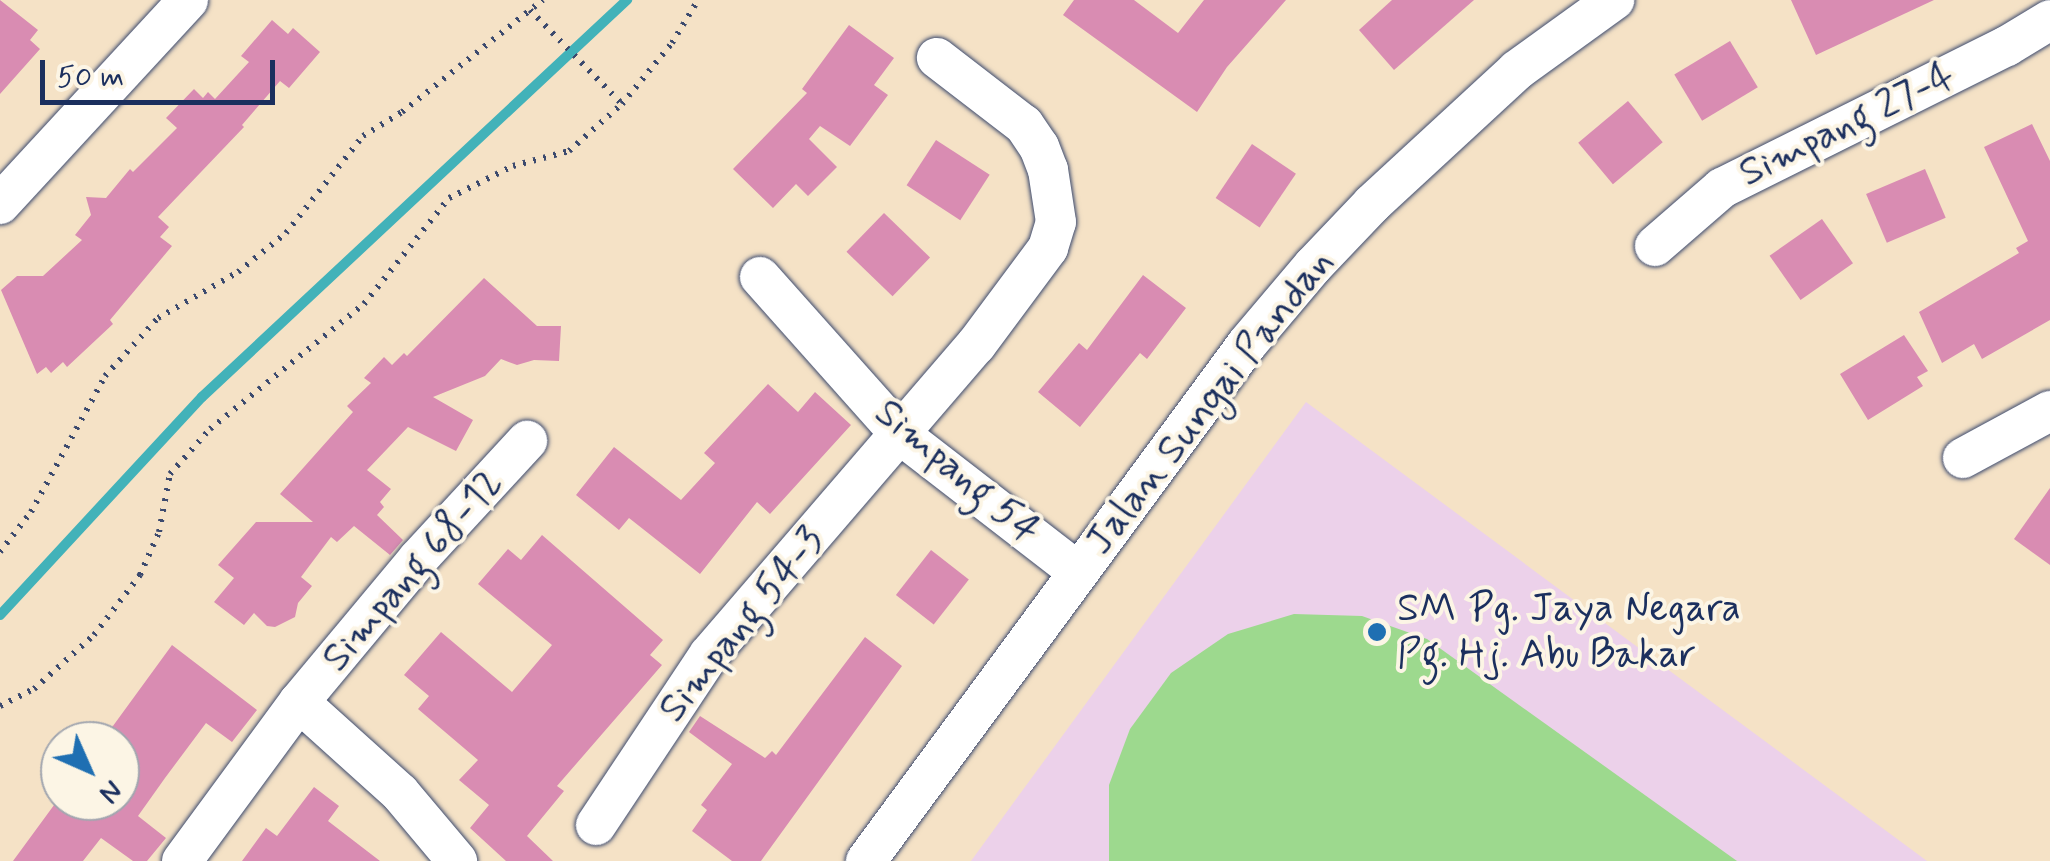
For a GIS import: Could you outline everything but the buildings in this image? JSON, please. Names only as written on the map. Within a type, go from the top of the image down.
[{"type":"street","points":[[0,204],[188,0]]},
{"type":"street","name":"Jalan Sungai Pandan","points":[[866,861],[1247,344],[1313,266],[1372,204],[1503,82],[1614,0]]},
{"type":"street","name":"Simpang 27-4","points":[[1655,246],[1722,188],[2007,46],[2050,20]]},
{"type":"street","name":"Simpang 54-3","points":[[596,825],[709,655],[901,435],[1048,248],[1056,222],[1048,170],[1024,125],[937,58]]},
{"type":"street","name":"Simpang 54","points":[[760,277],[901,435],[1078,572]]},
{"type":"street","points":[[1964,458],[2050,411]]},
{"type":"street","name":"Simpang 68-12","points":[[182,861],[299,702],[418,559],[527,441]]},
{"type":"street","points":[[299,702],[400,793],[456,861]]},
{"type":"path","points":[[0,551],[30,512],[105,376],[158,318],[238,272],[286,233],[363,136],[402,112],[543,0]]},
{"type":"path","points":[[0,706],[34,689],[94,635],[140,575],[159,532],[170,474],[210,429],[364,304],[449,198],[512,166],[570,151],[622,104],[672,43],[698,0]]},
{"type":"path","points":[[530,10],[622,104]]},
{"type":"shaded area","name":"SM Pg. Jaya Negara Pg. Hj. Abu Bakar","points":[[1306,402],[1927,861],[971,861]]},
{"type":"green space","points":[[1294,614],[1362,616],[1427,639],[1737,861],[1109,861],[1109,785],[1130,729],[1171,673],[1228,634]]},
{"type":"waterway","points":[[0,615],[202,397],[627,0]]},
{"type":"place","name":"SM Pg. Jaya Negara Pg. Hj. Abu Bakar","points":[[1377,632]]}]
